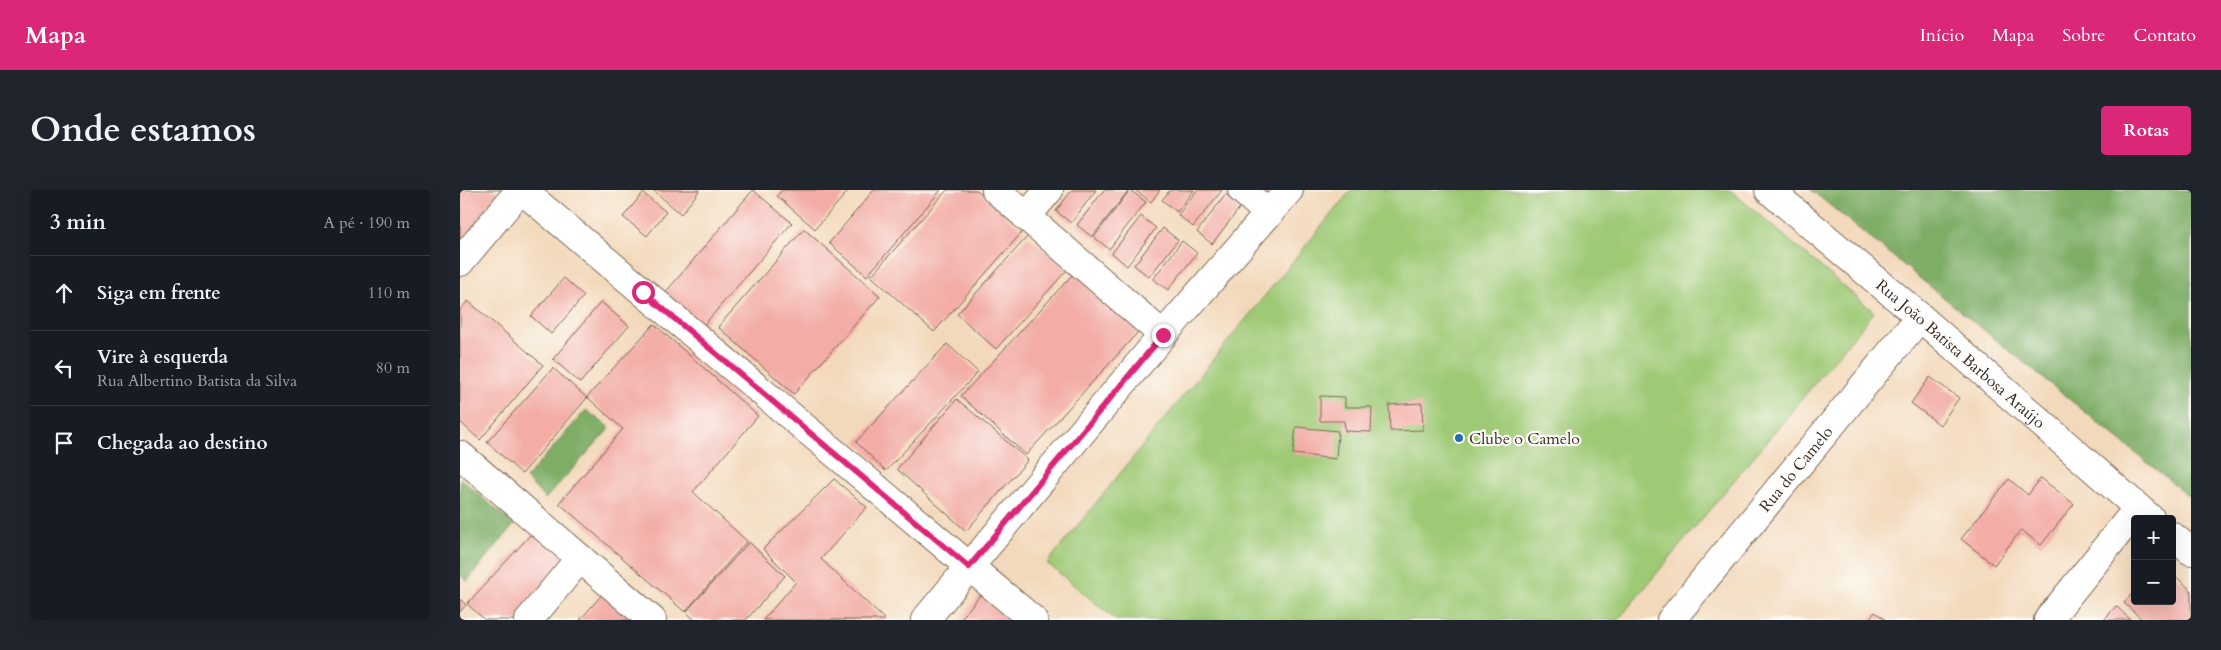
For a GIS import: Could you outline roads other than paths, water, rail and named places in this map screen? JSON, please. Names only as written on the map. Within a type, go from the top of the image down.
[{"type":"street","points":[[460,262],[521,190],[1033,620]]},
{"type":"street","points":[[996,190],[1163,335]]},
{"type":"street","points":[[1026,217],[1049,190]]},
{"type":"street","points":[[1242,190],[1269,214]]},
{"type":"street","points":[[925,620],[1163,335],[1289,190]]},
{"type":"street","name":"Rua João Batista Barbosa Araújo","points":[[1769,190],[1920,317],[2145,514]]},
{"type":"street","name":"Rua do Camelo","points":[[1671,620],[1920,317]]},
{"type":"street","points":[[460,455],[652,620]]},
{"type":"street","points":[[2048,620],[2145,514]]},
{"type":"street","points":[[2176,539],[2191,550]]},
{"type":"street","points":[[529,620],[580,558]]},
{"type":"place","name":"Clube o Camelo","points":[[1459,438]]}]
